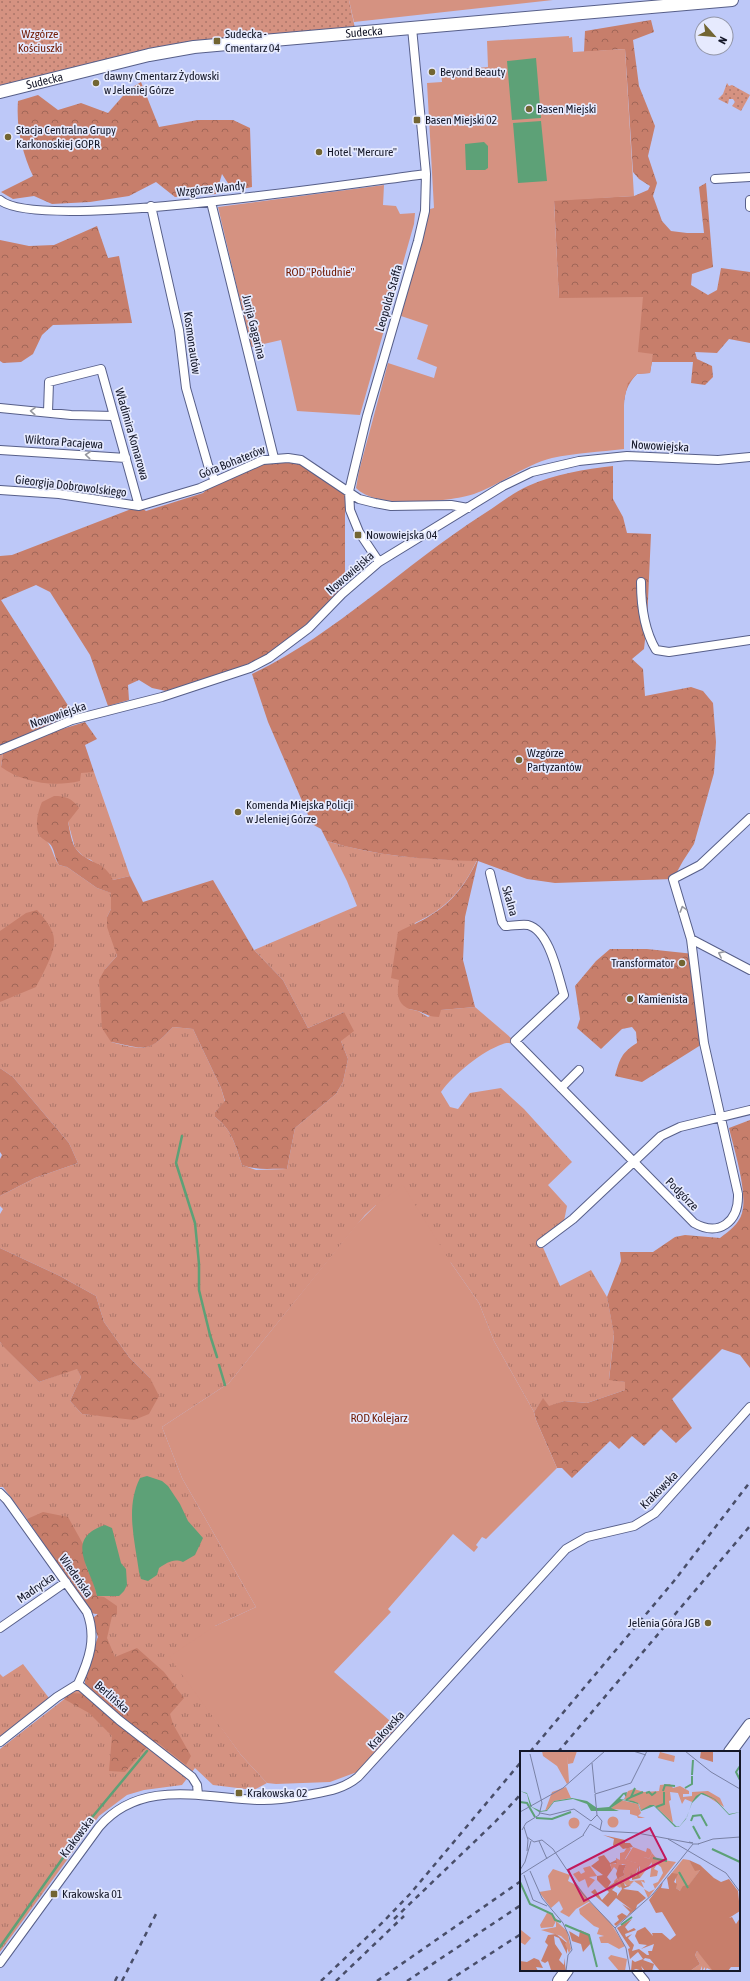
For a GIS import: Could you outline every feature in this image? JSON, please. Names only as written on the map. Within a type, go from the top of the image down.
[{"type":"street","name":"Sudecka","points":[[0,92],[149,55],[194,47],[732,0]]},
{"type":"street","name":"Leopolda Staffa","points":[[379,562],[360,532],[350,510],[349,491],[365,423],[418,241],[425,211],[426,174],[412,28]]},
{"type":"street","name":"Wzgórze Wandy","points":[[0,200],[13,207],[31,210],[97,211],[211,202],[426,174]]},
{"type":"street","points":[[715,179],[750,177]]},
{"type":"street","points":[[750,200],[750,207]]},
{"type":"street","name":"Jurija Gagarina","points":[[211,202],[274,458]]},
{"type":"street","name":"Kosmonautów","points":[[151,206],[179,330],[186,388],[208,465],[215,481]]},
{"type":"street","name":"Władimira Komarowa","points":[[48,412],[49,382],[101,369],[139,506]]},
{"type":"street","points":[[0,408],[113,416]]},
{"type":"street","name":"Wiktora Pacajewa","points":[[0,450],[126,458]]},
{"type":"street","name":"Nowowiejska","points":[[0,750],[72,720],[162,697],[250,668],[269,658],[309,628],[342,594],[379,562],[503,486],[532,472],[579,461],[627,456],[718,460],[750,456]]},
{"type":"street","name":"Góra Bohaterów","points":[[139,506],[157,502],[215,481],[263,460],[288,458],[301,460],[359,499],[391,506],[451,505],[468,508]]},
{"type":"street","name":"Gieorgija Dobrowolskiego","points":[[0,490],[59,494],[139,506]]},
{"type":"street","points":[[641,582],[646,624],[651,641],[656,650],[668,652],[750,640]]},
{"type":"street","name":"Podgórze","points":[[564,995],[515,1041],[694,1223],[699,1226],[714,1229],[725,1225],[735,1214],[738,1201],[704,1043],[692,939],[673,879],[706,861],[750,818]]},
{"type":"street","name":"Skalna","points":[[490,873],[502,922],[505,926],[528,925],[541,934],[550,948],[564,995]]},
{"type":"street","points":[[692,939],[750,970]]},
{"type":"street","points":[[561,1088],[579,1070]]},
{"type":"street","points":[[541,1243],[574,1219],[661,1136],[680,1127],[720,1116],[750,1110]]},
{"type":"street","name":"Krakowska","points":[[0,1963],[99,1828],[114,1812],[135,1801],[146,1797],[198,1794],[258,1800],[275,1800],[326,1792],[351,1783],[406,1726],[566,1549],[587,1537],[634,1526],[655,1513],[750,1407]]},
{"type":"street","name":"Wiedeńska","points":[[0,1493],[7,1500],[66,1582],[87,1612],[92,1624],[92,1645],[78,1684]]},
{"type":"street","name":"Madrycka","points":[[0,1628],[66,1582]]},
{"type":"street","name":"Berlińska","points":[[0,1742],[57,1697],[78,1684],[192,1777],[197,1785],[198,1794]]},
{"type":"street","points":[[731,1751],[750,1725]]},
{"type":"street","points":[[559,1981],[566,1971]]},
{"type":"street","points":[[637,1971],[645,1981]]},
{"type":"green space","name":"Wzgórze Kościuszki","points":[[0,0],[349,0],[356,33],[215,46],[0,92]]},
{"type":"green space","points":[[349,0],[553,0],[354,22]]},
{"type":"green space","points":[[651,20],[654,32],[633,40],[639,86],[655,126],[648,156],[657,183],[653,196],[662,221],[671,231],[704,233],[699,187],[706,183],[713,267],[692,274],[691,285],[708,295],[717,290],[721,268],[750,272],[750,343],[729,339],[717,353],[695,352],[697,359],[712,366],[713,377],[705,385],[691,383],[693,362],[652,362],[650,373],[637,374],[629,384],[625,398],[624,416],[559,301],[554,200],[634,196],[648,190],[650,186],[639,179],[633,172],[625,49],[584,52],[585,31]]},
{"type":"green space","points":[[569,36],[569,38],[572,37],[573,52],[625,49],[634,196],[554,201],[559,298],[643,297],[638,352],[653,354],[650,373],[637,374],[628,383],[624,400],[624,449],[552,458],[533,465],[484,490],[463,497],[413,502],[379,499],[366,495],[356,488],[359,471],[388,363],[434,378],[437,367],[417,359],[428,325],[401,316],[430,209],[434,208],[427,83],[442,82],[441,71],[488,67],[487,41]]},
{"type":"green space","points":[[141,82],[159,127],[198,120],[233,120],[250,128],[252,187],[233,191],[222,174],[216,194],[175,197],[156,182],[129,196],[90,202],[52,204],[34,196],[13,199],[1,192],[33,176],[23,149],[19,130],[18,101],[38,95],[58,110],[81,103],[108,113],[129,89]]},
{"type":"green space","points":[[727,83],[729,86],[732,85],[750,95],[741,111],[732,106],[735,102],[733,99],[729,99],[728,104],[718,99],[723,94]]},
{"type":"green space","name":"ROD \"Południe\"","points":[[384,185],[383,205],[396,206],[400,214],[415,213],[414,224],[360,415],[297,411],[281,340],[251,347],[218,207]]},
{"type":"green space","points":[[97,226],[108,258],[119,256],[132,323],[53,325],[42,335],[33,354],[21,362],[3,363],[0,361],[0,240],[29,246],[54,245]]},
{"type":"green space","points":[[289,457],[349,491],[345,502],[345,571],[342,594],[269,658],[166,691],[152,688],[139,680],[128,685],[129,700],[108,706],[90,655],[50,592],[36,585],[1,600],[74,715],[0,747],[0,556],[12,555],[139,506],[146,511],[203,493],[215,481],[255,464]]},
{"type":"green space","points":[[613,466],[613,499],[623,517],[627,533],[651,534],[647,622],[644,649],[632,659],[643,669],[645,696],[691,687],[703,691],[713,703],[716,742],[714,773],[694,844],[673,879],[555,883],[527,879],[478,861],[465,917],[463,960],[475,1007],[441,1010],[439,1017],[409,1009],[402,1003],[398,996],[399,980],[391,978],[398,932],[419,922],[446,904],[464,884],[477,861],[439,860],[382,854],[327,841],[321,829],[312,824],[268,722],[252,674],[283,658],[312,639],[341,619],[425,555],[516,492],[538,482],[559,475],[581,470]]},
{"type":"green space","points":[[85,722],[97,739],[85,745],[94,772],[81,773],[80,781],[60,784],[39,782],[19,777],[1,767],[3,752],[46,734]]},
{"type":"green space","points":[[3,752],[1,767],[94,772],[130,876],[113,880],[91,860],[84,857],[75,848],[68,822],[46,840],[59,865],[67,867],[97,888],[112,893],[111,909],[107,917],[117,956],[105,969],[111,1042],[131,1047],[145,1047],[158,1041],[173,1027],[193,1029],[221,1088],[225,1102],[215,1112],[215,1117],[230,1133],[242,1165],[256,1170],[287,1169],[295,1128],[336,1094],[343,1082],[348,1059],[341,1041],[344,1012],[308,1028],[283,980],[254,950],[357,906],[347,881],[327,841],[382,854],[420,858],[477,860],[466,881],[452,898],[445,905],[426,918],[415,923],[399,979],[409,1009],[418,1011],[428,1017],[441,1010],[475,1007],[518,1044],[505,1043],[486,1052],[460,1071],[441,1092],[450,1107],[458,1109],[470,1093],[501,1088],[524,1109],[572,1162],[548,1185],[567,1206],[563,1226],[541,1243],[560,1286],[591,1270],[607,1297],[614,1334],[609,1379],[625,1382],[625,1390],[587,1403],[564,1401],[549,1407],[543,1399],[534,1412],[494,1341],[479,1303],[451,1263],[376,1205],[365,1215],[229,1383],[162,1427],[182,1478],[256,1607],[215,1626],[206,1706],[241,1755],[267,1783],[254,1790],[213,1785],[195,1768],[182,1785],[144,1790],[127,1795],[99,1816],[0,1952],[0,1749],[85,1683],[86,1672],[98,1637],[92,1619],[98,1614],[91,1613],[27,1519],[3,1487],[0,1487],[0,1342],[39,1382],[77,1368],[81,1377],[70,1401],[82,1414],[107,1416],[150,1378],[129,1357],[104,1322],[96,1296],[60,1276],[0,1248],[0,1214],[3,1209],[0,1206],[0,1196],[35,1178],[78,1163],[69,1143],[13,1077],[0,1068],[0,754]]},
{"type":"green space","points":[[54,796],[68,798],[79,808],[68,822],[74,846],[80,854],[100,865],[113,880],[130,876],[143,902],[213,880],[254,950],[283,980],[308,1028],[344,1012],[354,1031],[341,1041],[348,1059],[343,1082],[336,1094],[295,1128],[287,1169],[259,1169],[242,1165],[230,1133],[215,1117],[215,1112],[225,1101],[221,1088],[193,1029],[173,1027],[158,1042],[145,1047],[139,1047],[111,1042],[102,1028],[99,980],[105,969],[117,956],[107,927],[107,917],[111,909],[111,893],[97,888],[67,867],[59,865],[51,845],[40,836],[37,824],[38,814],[42,802]]},
{"type":"green space","points":[[37,910],[48,924],[54,936],[54,945],[45,970],[36,987],[0,1002],[0,931],[26,913]]},
{"type":"green space","points":[[610,949],[647,949],[694,954],[704,1043],[642,1082],[615,1076],[618,1065],[624,1053],[637,1043],[636,1032],[632,1027],[622,1029],[601,1049],[577,1028],[580,1019],[575,986],[596,961]]},
{"type":"green space","points":[[0,1068],[13,1077],[69,1143],[78,1163],[35,1178],[0,1196],[0,1159],[2,1155],[0,1152]]},
{"type":"green space","points":[[750,1120],[750,1368],[740,1355],[722,1349],[672,1399],[692,1428],[676,1443],[661,1429],[644,1446],[632,1436],[619,1449],[610,1441],[572,1478],[562,1468],[557,1468],[534,1412],[543,1398],[549,1406],[564,1401],[587,1403],[625,1390],[625,1382],[609,1380],[614,1335],[607,1297],[621,1261],[620,1252],[653,1252],[675,1237],[685,1235],[720,1238],[739,1221],[743,1204],[742,1183],[729,1128]]},
{"type":"green space","name":"ROD Kolejarz","points":[[403,1185],[451,1263],[479,1303],[494,1341],[534,1412],[557,1468],[486,1539],[482,1537],[476,1545],[478,1547],[474,1552],[453,1534],[388,1609],[391,1612],[334,1672],[397,1727],[357,1772],[330,1782],[267,1783],[241,1755],[169,1657],[215,1626],[256,1607],[182,1478],[162,1427],[229,1383],[357,1224],[376,1205]]},
{"type":"green space","points":[[0,1248],[60,1276],[96,1296],[104,1322],[129,1357],[150,1378],[159,1396],[149,1414],[134,1420],[82,1414],[70,1401],[81,1377],[77,1369],[39,1382],[4,1347],[0,1342]]},
{"type":"green space","points":[[43,1512],[68,1517],[83,1544],[86,1567],[93,1581],[97,1596],[104,1597],[117,1606],[117,1614],[112,1616],[107,1638],[115,1657],[137,1648],[164,1672],[184,1698],[170,1714],[173,1724],[191,1756],[186,1765],[157,1742],[145,1749],[125,1772],[109,1771],[112,1736],[89,1713],[64,1699],[69,1693],[92,1694],[85,1683],[86,1672],[98,1637],[92,1619],[98,1614],[91,1613],[27,1519]]},
{"type":"green space","points":[[23,1664],[49,1698],[0,1737],[0,1674],[3,1677]]},
{"type":"shaded area","points":[[536,58],[541,118],[512,120],[507,61]]},
{"type":"shaded area","points":[[541,121],[547,181],[518,183],[513,123]]},
{"type":"shaded area","points":[[484,142],[488,146],[488,168],[485,170],[466,170],[465,144]]},
{"type":"shaded area","points":[[147,1476],[162,1481],[168,1486],[180,1504],[188,1521],[203,1538],[195,1555],[183,1562],[173,1561],[167,1563],[159,1568],[157,1575],[148,1581],[141,1579],[139,1572],[132,1525],[135,1489],[140,1478]]},
{"type":"shaded area","points":[[105,1525],[112,1528],[121,1563],[126,1569],[127,1585],[119,1596],[97,1596],[83,1555],[82,1546],[85,1538],[92,1531]]},
{"type":"waterway","points":[[182,1136],[176,1163],[195,1223],[199,1264],[199,1290],[217,1357]]},
{"type":"waterway","points":[[219,1365],[225,1385]]},
{"type":"waterway","points":[[0,1947],[89,1821],[147,1751]]},
{"type":"railway","points":[[531,1751],[674,1581],[750,1482]]},
{"type":"railway","points":[[559,1751],[750,1526]]},
{"type":"railway","points":[[321,1981],[410,1894],[520,1763]]},
{"type":"railway","points":[[394,1919],[495,1822],[520,1795]]},
{"type":"railway","points":[[377,1981],[520,1882]]},
{"type":"railway","points":[[407,1981],[520,1906]]},
{"type":"railway","points":[[122,1981],[156,1914]]},
{"type":"railway","points":[[336,1981],[404,1916]]},
{"type":"railway","points":[[448,1981],[520,1935]]},
{"type":"railway","points":[[115,1981],[119,1973]]},
{"type":"place","name":"Sudecka - Cmentarz 04","points":[[217,41]]},
{"type":"place","name":"Beyond Beauty","points":[[432,72]]},
{"type":"place","name":"dawny Cmentarz Żydowski w Jeleniej Górze","points":[[96,83]]},
{"type":"place","name":"Basen Miejski","points":[[529,109]]},
{"type":"place","name":"Basen Miejski 02","points":[[417,120]]},
{"type":"place","name":"Stacja Centralna Grupy Karkonoskiej GOPR","points":[[8,137]]},
{"type":"place","name":"Hotel \"Mercure\"","points":[[319,152]]},
{"type":"place","name":"Nowowiejska 04","points":[[358,535]]},
{"type":"place","name":"Wzgórze Partyzantów","points":[[519,760]]},
{"type":"place","name":"Komenda Miejska Policji w Jeleniej Górze","points":[[238,812]]},
{"type":"place","name":"Transformator","points":[[682,963]]},
{"type":"place","name":"Kamienista","points":[[630,999]]},
{"type":"place","name":"Jelenia Góra JGB","points":[[708,1623]]},
{"type":"place","name":"Krakowska 02","points":[[239,1793]]},
{"type":"place","name":"Krakowska 01","points":[[54,1894]]}]
